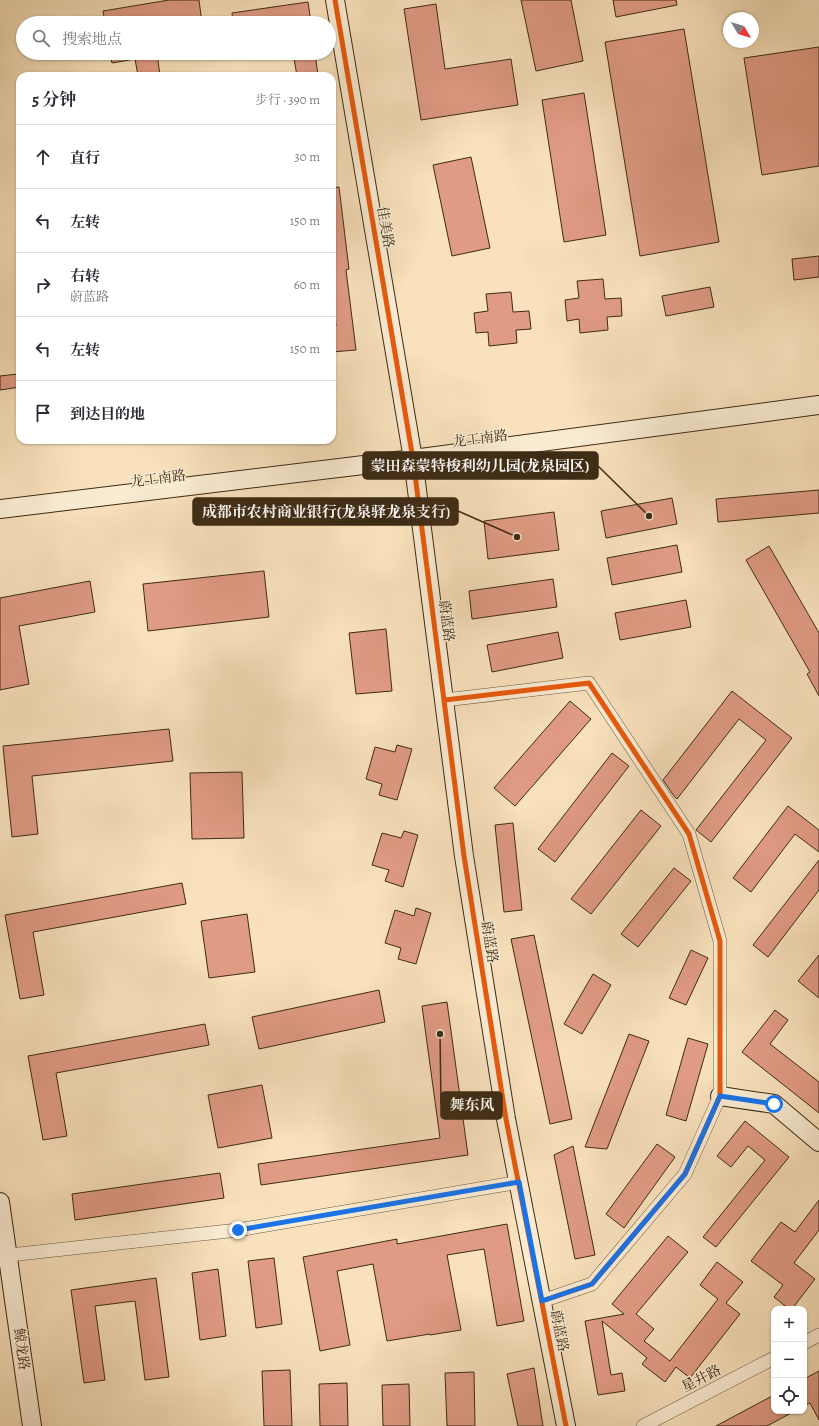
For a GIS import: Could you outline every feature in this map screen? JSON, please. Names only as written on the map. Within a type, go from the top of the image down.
[{"type":"street","name":"佳美路","points":[[336,0],[413,458]]},
{"type":"street","name":"龙工南路","points":[[0,509],[413,458],[819,405]]},
{"type":"street","name":"蔚蓝路","points":[[413,458],[464,856],[505,1111],[566,1426]]},
{"type":"street","points":[[445,700],[589,683],[689,834],[720,941],[720,1096],[685,1174],[592,1284],[542,1301]]},
{"type":"street","points":[[720,1096],[774,1104],[819,1142]]},
{"type":"street","points":[[4,1256],[238,1230],[519,1182]]},
{"type":"street","name":"鲸龙路","points":[[0,1202],[4,1256],[32,1426]]},
{"type":"street","points":[[806,1342],[819,1335]]},
{"type":"street","name":"星井路","points":[[642,1426],[771,1360]]},
{"type":"building","points":[[169,0],[199,0],[201,16],[104,16],[103,11]]},
{"type":"building","points":[[521,0],[571,0],[583,61],[536,71]]},
{"type":"building","points":[[613,0],[676,0],[677,5],[616,17]]},
{"type":"building","points":[[308,2],[310,16],[232,16],[232,13]]},
{"type":"building","points":[[436,4],[445,69],[511,59],[518,105],[421,120],[404,9]]},
{"type":"building","points":[[684,29],[719,242],[640,256],[605,42]]},
{"type":"building","points":[[819,47],[819,166],[762,175],[744,58]]},
{"type":"building","points":[[111,60],[129,60],[112,63]]},
{"type":"building","points":[[135,60],[158,60],[159,72],[137,72]]},
{"type":"building","points":[[294,60],[316,60],[317,72],[296,72]]},
{"type":"building","points":[[584,93],[606,235],[564,242],[542,100]]},
{"type":"building","points":[[471,157],[490,248],[452,256],[433,165]]},
{"type":"building","points":[[336,187],[339,187],[349,269],[346,270],[356,350],[336,352],[336,326]]},
{"type":"building","points":[[819,256],[819,277],[794,280],[792,259]]},
{"type":"building","points":[[603,279],[605,299],[621,298],[622,316],[607,317],[608,330],[580,333],[579,319],[567,321],[565,300],[579,298],[577,281]]},
{"type":"building","points":[[710,287],[714,307],[666,316],[662,296]]},
{"type":"building","points":[[511,292],[513,312],[529,311],[531,329],[516,330],[517,343],[489,346],[488,332],[476,333],[474,313],[488,311],[486,294]]},
{"type":"building","points":[[16,374],[16,388],[0,390],[0,376]]},
{"type":"building","points":[[819,490],[819,513],[718,522],[716,499]]},
{"type":"building","points":[[672,498],[677,524],[606,538],[601,511]]},
{"type":"building","points":[[554,512],[559,550],[488,559],[484,521]]},
{"type":"building","points":[[677,545],[682,572],[612,585],[607,558]]},
{"type":"building","points":[[769,546],[819,633],[819,696],[807,674],[810,672],[746,560]]},
{"type":"building","points":[[264,571],[269,617],[148,631],[143,584]]},
{"type":"building","points":[[553,579],[557,607],[472,619],[469,591]]},
{"type":"building","points":[[90,581],[95,612],[19,626],[29,684],[0,690],[0,598]]},
{"type":"building","points":[[686,600],[691,627],[620,640],[615,613]]},
{"type":"building","points":[[386,629],[392,691],[356,694],[349,633]]},
{"type":"building","points":[[558,632],[563,658],[492,672],[487,645]]},
{"type":"building","points":[[732,691],[792,738],[711,842],[696,830],[766,740],[739,719],[677,799],[663,780]]},
{"type":"building","points":[[570,701],[591,719],[515,806],[494,788]]},
{"type":"building","points":[[169,729],[173,761],[32,776],[38,834],[12,837],[3,746]]},
{"type":"building","points":[[397,745],[412,749],[397,800],[379,795],[382,784],[366,779],[375,747],[395,752]]},
{"type":"building","points":[[612,753],[629,766],[555,862],[538,849]]},
{"type":"building","points":[[242,772],[244,838],[192,839],[190,773]]},
{"type":"building","points":[[788,806],[819,830],[819,852],[795,834],[751,892],[733,878]]},
{"type":"building","points":[[641,810],[661,826],[591,914],[571,899]]},
{"type":"building","points":[[513,823],[522,910],[504,912],[495,825]]},
{"type":"building","points":[[404,831],[418,835],[403,887],[385,881],[389,870],[372,865],[382,833],[401,838]]},
{"type":"building","points":[[819,860],[819,890],[768,957],[753,945]]},
{"type":"building","points":[[674,868],[691,881],[638,947],[621,934]]},
{"type":"building","points":[[182,883],[186,904],[33,932],[44,995],[20,999],[5,915]]},
{"type":"building","points":[[416,908],[431,913],[416,964],[398,959],[401,948],[385,943],[395,910],[414,916]]},
{"type":"building","points":[[247,914],[255,972],[209,978],[201,921]]},
{"type":"building","points":[[534,935],[572,1119],[550,1124],[511,939]]},
{"type":"building","points":[[691,950],[708,958],[686,1005],[669,998]]},
{"type":"building","points":[[819,955],[819,998],[798,981]]},
{"type":"building","points":[[593,974],[611,985],[582,1034],[564,1024]]},
{"type":"building","points":[[379,990],[385,1022],[259,1049],[252,1017]]},
{"type":"building","points":[[447,1002],[468,1155],[261,1185],[258,1164],[440,1138],[422,1006]]},
{"type":"building","points":[[775,1010],[788,1020],[770,1044],[819,1082],[819,1113],[742,1052]]},
{"type":"building","points":[[205,1024],[209,1045],[56,1073],[67,1136],[43,1140],[28,1056]]},
{"type":"building","points":[[629,1034],[649,1041],[607,1149],[585,1147]]},
{"type":"building","points":[[688,1038],[708,1044],[686,1121],[666,1115]]},
{"type":"building","points":[[262,1085],[272,1138],[218,1148],[208,1095]]},
{"type":"building","points":[[745,1121],[789,1157],[716,1247],[703,1237],[765,1160],[748,1146],[731,1167],[717,1156]]},
{"type":"building","points":[[657,1144],[675,1157],[624,1228],[606,1214]]},
{"type":"building","points":[[573,1146],[595,1255],[575,1259],[554,1155]]},
{"type":"building","points":[[220,1173],[224,1198],[75,1220],[72,1194]]},
{"type":"building","points":[[819,1200],[819,1230],[794,1263],[815,1279],[794,1306],[785,1306],[774,1297],[783,1285],[751,1261],[781,1222],[795,1232]]},
{"type":"building","points":[[507,1224],[524,1321],[497,1326],[484,1249],[447,1255],[461,1330],[387,1341],[373,1264],[337,1271],[350,1345],[320,1351],[303,1257],[397,1239],[397,1244]]},
{"type":"building","points":[[668,1236],[688,1252],[636,1314],[654,1329],[644,1341],[670,1361],[718,1299],[700,1285],[717,1262],[743,1282],[726,1303],[740,1314],[690,1378],[676,1367],[665,1382],[642,1364],[647,1358],[602,1321],[611,1375],[622,1373],[625,1391],[598,1395],[585,1321],[624,1314],[612,1304]]},
{"type":"building","points":[[274,1258],[282,1324],[256,1328],[248,1261]]},
{"type":"building","points":[[218,1269],[226,1336],[200,1340],[192,1273]]},
{"type":"building","points":[[156,1278],[169,1377],[145,1380],[135,1301],[95,1306],[105,1380],[84,1383],[71,1290]]},
{"type":"building","points":[[534,1368],[543,1426],[518,1426],[507,1374]]},
{"type":"building","points":[[290,1370],[292,1426],[264,1426],[262,1371]]},
{"type":"building","points":[[819,1371],[819,1420],[810,1403],[807,1404],[807,1377]]},
{"type":"building","points":[[474,1372],[475,1426],[447,1426],[445,1373]]},
{"type":"building","points":[[347,1383],[348,1426],[320,1426],[319,1384]]},
{"type":"building","points":[[409,1384],[410,1426],[383,1426],[382,1385]]},
{"type":"building","points":[[771,1397],[771,1414],[789,1414],[767,1426],[716,1426]]},
{"type":"cycle path","points":[[335,0],[413,459],[464,856],[506,1119],[566,1426]]},
{"type":"cycle path","points":[[445,700],[589,683],[689,834],[720,941],[720,1096],[685,1174],[592,1284],[542,1301]]},
{"type":"place","name":"蒙田森蒙特梭利幼儿园(龙泉园区)","points":[[649,516]]},
{"type":"place","name":"成都市农村商业银行(龙泉驿龙泉支行)","points":[[517,537]]},
{"type":"place","name":"舞东风","points":[[440,1034]]},
{"type":"route","points":[[238,1230],[519,1182],[542,1301],[592,1284],[685,1174],[720,1096],[774,1104]]}]
